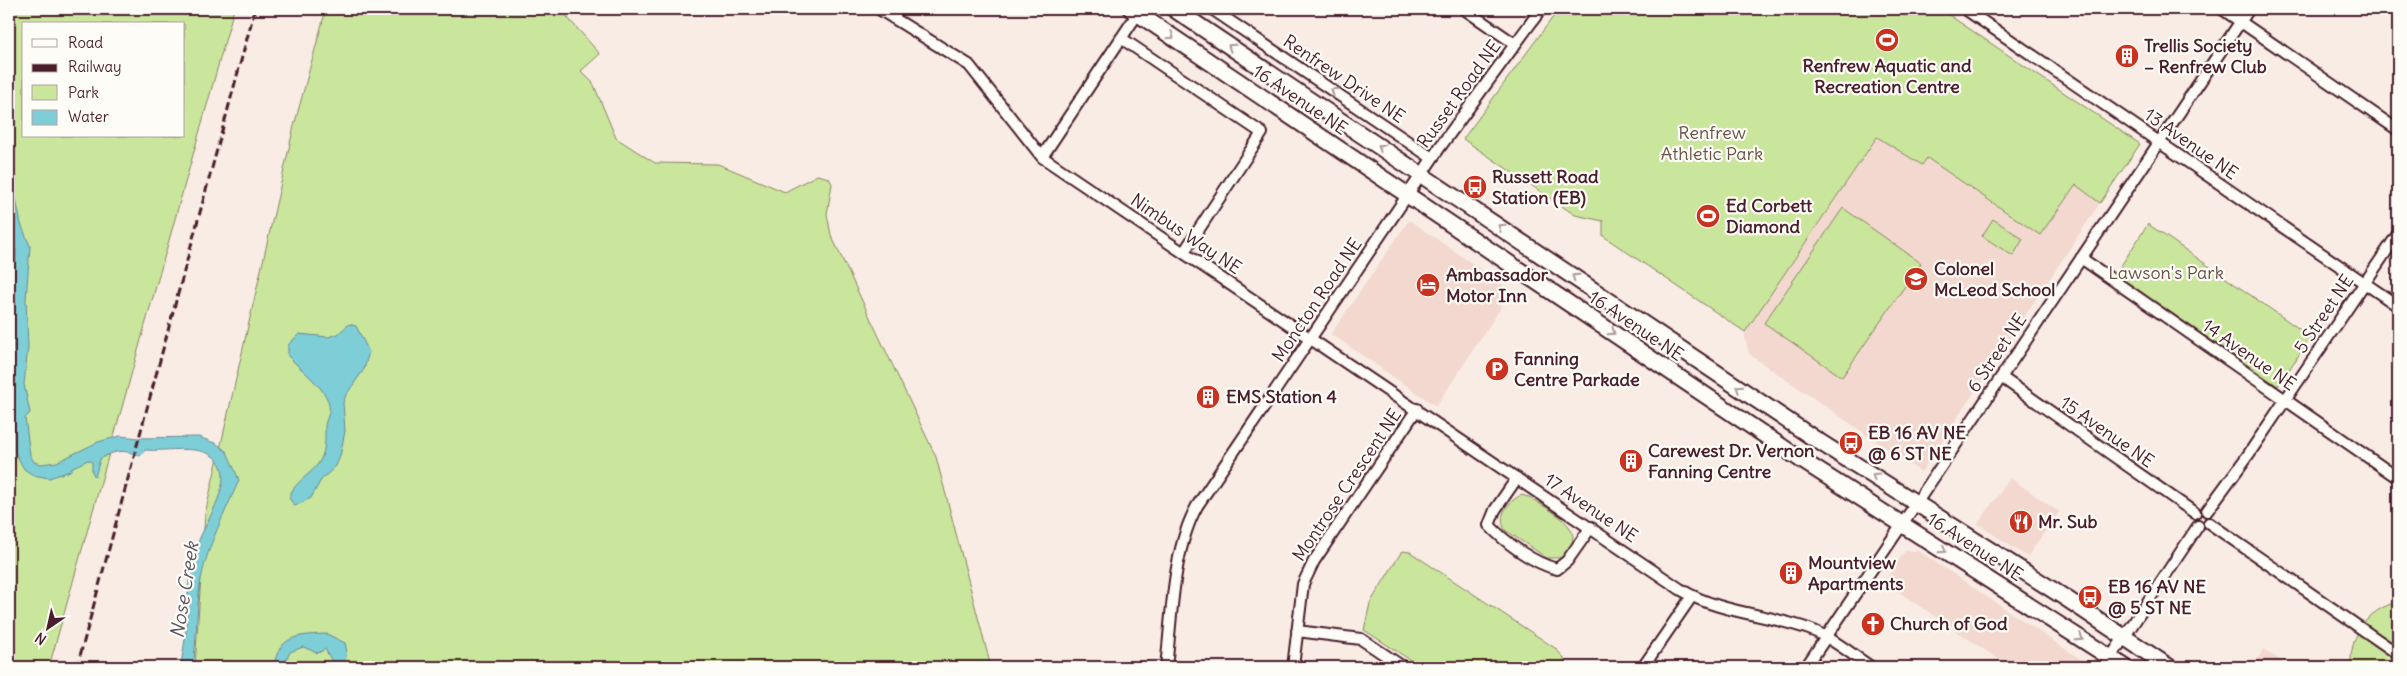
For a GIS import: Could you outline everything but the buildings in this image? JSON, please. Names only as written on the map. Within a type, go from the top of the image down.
[{"type":"highway","name":"16 Avenue NE","points":[[1174,9],[1781,416],[2169,667]]},
{"type":"highway","name":"16 Avenue NE","points":[[1136,10],[1797,457],[2125,667]]},
{"type":"street","name":"Nimbus Way NE","points":[[879,9],[896,13],[969,65],[1042,157],[1312,338]]},
{"type":"street","name":"Renfrew Drive NE","points":[[1212,9],[1432,158]]},
{"type":"street","points":[[1464,9],[1516,44]]},
{"type":"street","name":"Russet Road NE","points":[[1422,174],[1541,9]]},
{"type":"street","name":"13 Avenue NE","points":[[1965,9],[2398,306]]},
{"type":"street","points":[[2222,9],[2398,130]]},
{"type":"street","name":"6 Street NE","points":[[1806,667],[2249,9]]},
{"type":"street","points":[[1042,157],[1121,38],[1136,10]]},
{"type":"street","points":[[1121,38],[1262,133],[1184,252]]},
{"type":"street","name":"Moncton Road NE","points":[[1166,667],[1179,556],[1189,522],[1197,506],[1422,174]]},
{"type":"street","name":"5 Street NE","points":[[2207,511],[2286,400],[2398,234]]},
{"type":"street","name":"14 Avenue NE","points":[[2081,258],[2398,478]]},
{"type":"street","name":"17 Avenue NE","points":[[1312,338],[1692,596],[1810,629],[1827,637],[1871,667]]},
{"type":"street","name":"15 Avenue NE","points":[[2001,377],[2195,513]]},
{"type":"street","name":"Montrose Crescent NE","points":[[1293,667],[1302,590],[1309,570],[1417,409]]},
{"type":"street","points":[[1517,478],[1495,510],[1489,525],[1498,534],[1544,566],[1557,569],[1567,561],[1590,527]]},
{"type":"street","points":[[2198,526],[2193,520],[2195,513],[2202,509],[2210,515],[2209,523]]},
{"type":"street","points":[[2198,526],[2204,526],[2209,523]]},
{"type":"street","points":[[2209,523],[2398,654]]},
{"type":"street","points":[[2111,657],[2198,526]]},
{"type":"street","points":[[1643,667],[1692,596]]},
{"type":"street","points":[[1298,631],[1361,639],[1403,667]]},
{"type":"shaded area","name":"Colonel McLeod School","points":[[1878,137],[1922,165],[1927,158],[2040,235],[2076,185],[2100,203],[1921,472],[1749,354],[1745,337],[1745,332]]},
{"type":"shaded area","points":[[1409,220],[1503,285],[1500,309],[1436,406],[1331,334]]},
{"type":"shaded area","points":[[2010,478],[2059,512],[2027,557],[1978,524]]},
{"type":"shaded area","points":[[1905,551],[1919,551],[2092,667],[2010,667],[1884,582]]},
{"type":"shaded area","points":[[2264,649],[2290,667],[2252,667]]},
{"type":"green space","points":[[9,9],[234,9],[49,667],[9,667]]},
{"type":"green space","points":[[326,9],[560,9],[600,54],[581,71],[593,83],[616,138],[655,163],[718,164],[785,192],[817,175],[829,178],[832,184],[827,214],[831,235],[936,457],[991,667],[195,667],[205,514],[294,126]]},
{"type":"green space","name":"Renfrew Athletic Park","points":[[1559,9],[1940,9],[2140,144],[2100,203],[2076,185],[2040,235],[1927,158],[1922,165],[1877,137],[1745,332],[1603,236],[1603,221],[1575,215],[1463,139]]},
{"type":"green space","points":[[1843,208],[1921,263],[1842,377],[1764,323]]},
{"type":"green space","points":[[1993,219],[2023,239],[2013,256],[1982,236]]},
{"type":"green space","name":"Lawson's Park","points":[[2148,224],[2311,337],[2278,386],[2115,275]]},
{"type":"green space","points":[[1521,495],[1529,497],[1557,515],[1566,522],[1571,530],[1573,539],[1570,548],[1560,558],[1547,558],[1505,530],[1502,519],[1503,514],[1508,505]]},
{"type":"green space","points":[[1402,551],[1410,552],[1555,648],[1564,658],[1564,667],[1421,667],[1364,630],[1370,603]]},
{"type":"green space","points":[[2398,602],[2398,667],[2351,667],[2353,645],[2362,626],[2377,611]]},
{"type":"water","points":[[9,185],[16,199],[21,224],[30,246],[26,299],[28,347],[24,384],[30,413],[25,418],[30,455],[34,462],[41,464],[57,462],[98,442],[120,436],[139,438],[199,437],[217,444],[227,452],[239,480],[217,529],[204,566],[199,590],[193,667],[181,667],[186,635],[190,573],[199,540],[218,500],[223,478],[222,468],[211,455],[184,449],[145,450],[140,456],[129,452],[115,452],[100,459],[95,477],[92,472],[92,462],[88,460],[73,467],[70,471],[49,478],[33,475],[24,469],[15,452],[14,415],[10,405],[14,353],[12,329],[16,251],[9,230]]},
{"type":"water","points":[[349,324],[356,326],[369,352],[364,369],[343,402],[345,431],[340,456],[336,466],[321,480],[311,498],[295,506],[289,498],[291,493],[318,464],[322,455],[325,424],[329,408],[323,392],[288,356],[288,345],[299,334],[328,337],[338,334]]},
{"type":"water","points":[[327,634],[345,643],[346,656],[344,662],[339,667],[333,663],[325,649],[318,653],[303,647],[290,652],[283,667],[274,667],[280,648],[292,638]]},
{"type":"railway","points":[[77,667],[255,9]]},
{"type":"place","name":"Renfrew Aquatic and Recreation Centre","points":[[1887,40]]},
{"type":"place","name":"Trellis Society – Renfrew Club","points":[[2127,56]]},
{"type":"place","name":"Russett Road Station (EB)","points":[[1475,187]]},
{"type":"place","name":"Ed Corbett Diamond","points":[[1708,216]]},
{"type":"place","name":"Colonel McLeod School","points":[[1916,279]]},
{"type":"place","name":"Ambassador Motor Inn","points":[[1428,285]]},
{"type":"place","name":"Fanning Centre Parkade","points":[[1497,369]]},
{"type":"place","name":"EMS Station 4","points":[[1208,397]]},
{"type":"place","name":"EB 16 AV NE @ 6 ST NE","points":[[1851,443]]},
{"type":"place","name":"Carewest Dr. Vernon Fanning Centre","points":[[1631,461]]},
{"type":"place","name":"Mr. Sub","points":[[2021,522]]},
{"type":"place","name":"Mountview Apartments","points":[[1791,573]]},
{"type":"place","name":"EB 16 AV NE @ 5 ST NE","points":[[2090,597]]},
{"type":"place","name":"Church of God","points":[[1873,624]]},
{"type":"water label","name":"Nose Creek","points":[[184,590]]}]
